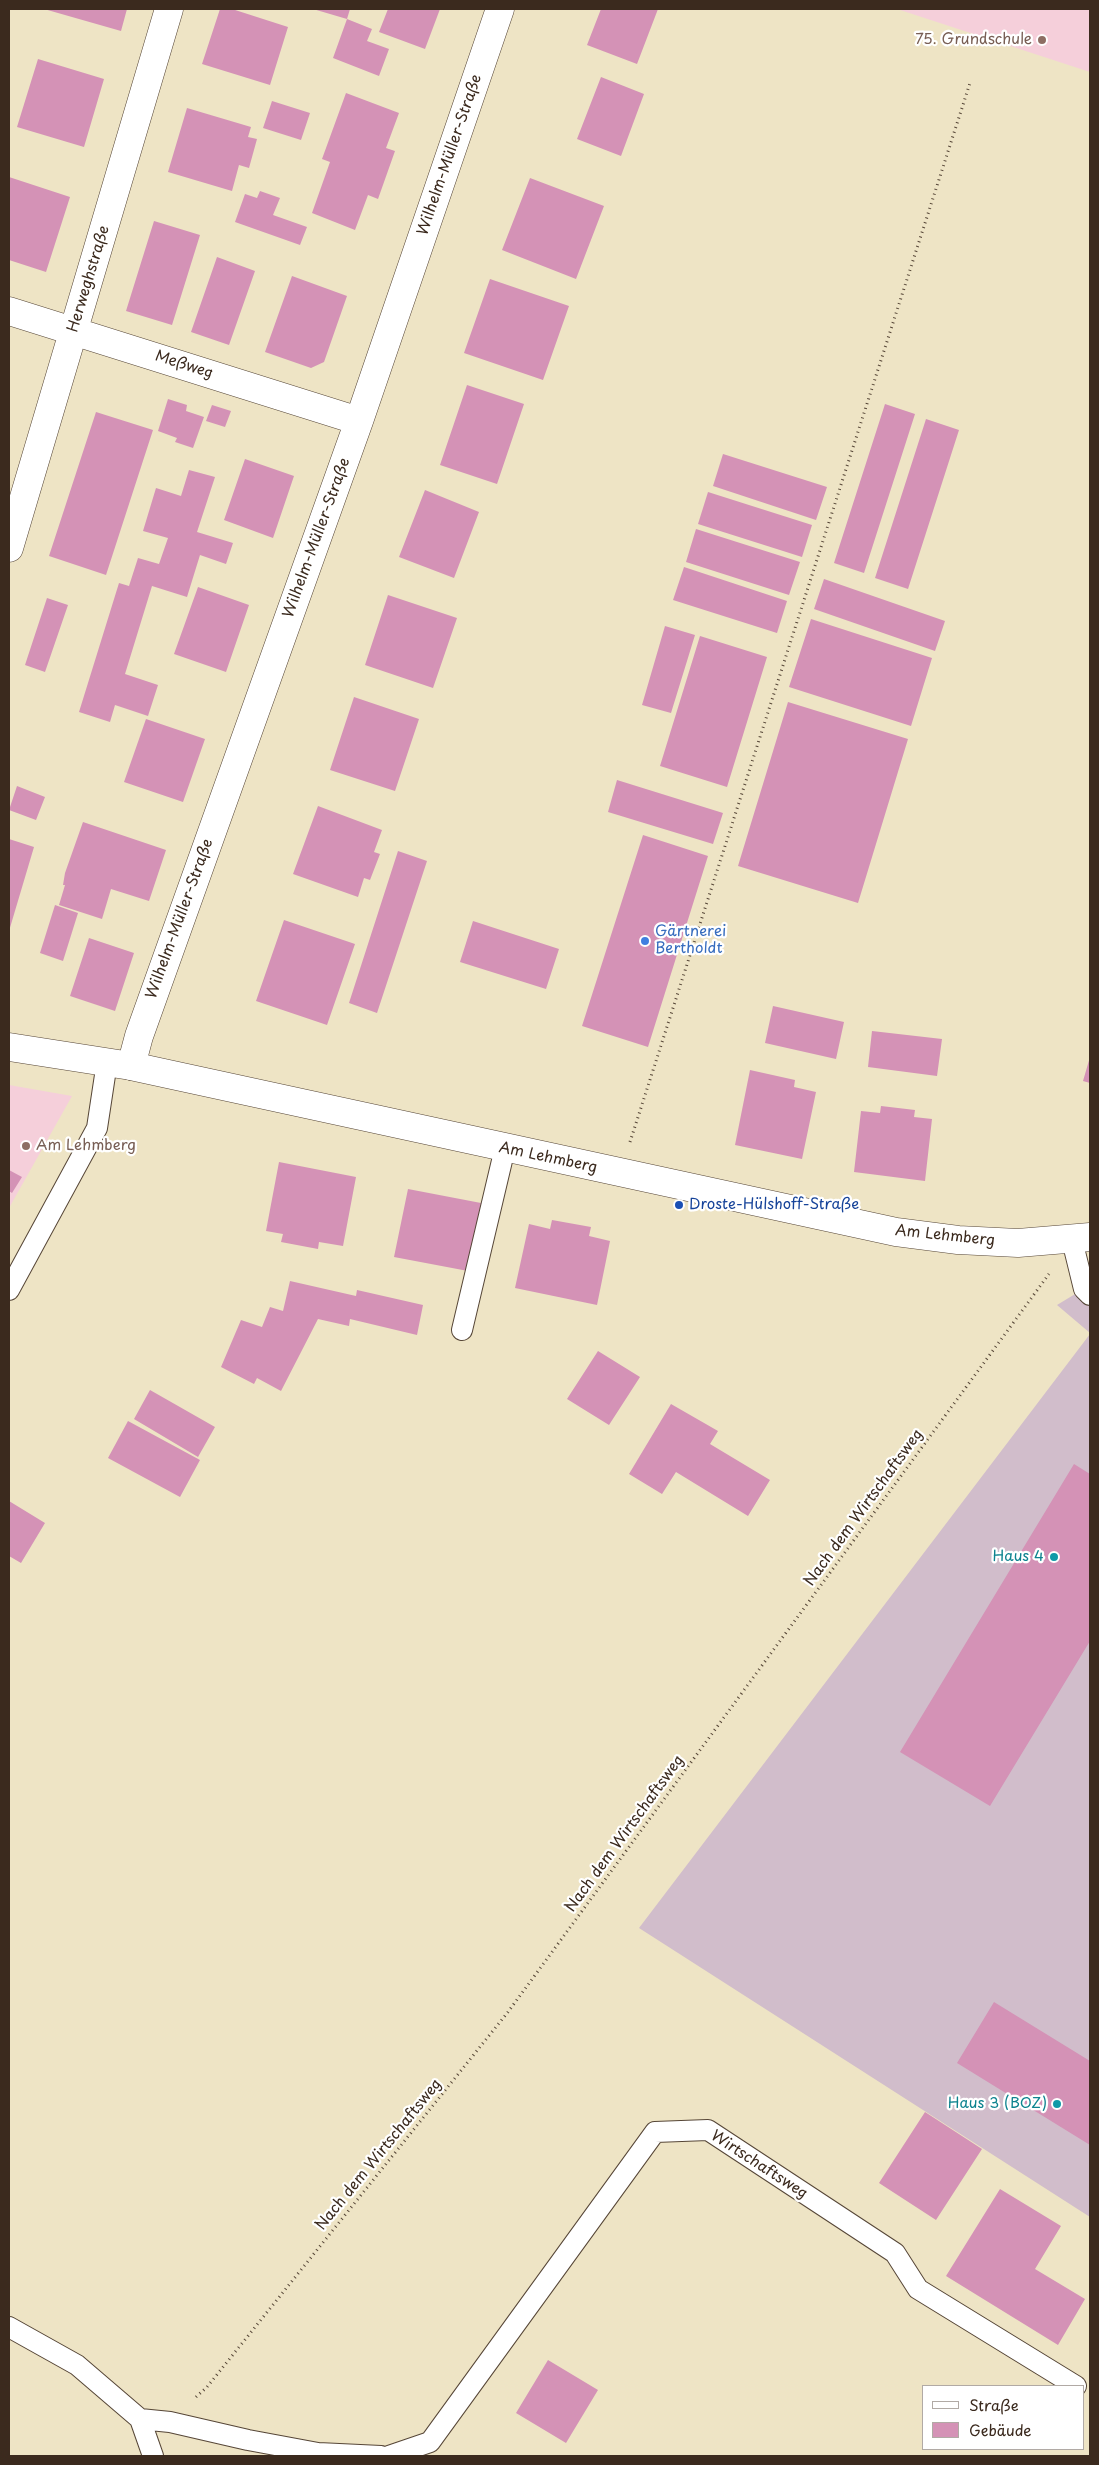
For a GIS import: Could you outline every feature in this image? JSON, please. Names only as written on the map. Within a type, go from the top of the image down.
[{"type":"street","name":"Herweghstraße","points":[[9,548],[169,9]]},
{"type":"street","name":"Wilhelm-Müller-Straße","points":[[119,1064],[139,1036],[359,421],[500,9]]},
{"type":"street","name":"Meßweg","points":[[9,311],[359,421]]},
{"type":"street","name":"Am Lehmberg","points":[[9,1046],[119,1064],[896,1232],[958,1240],[1018,1243],[1081,1239]]},
{"type":"lane","points":[[9,1290],[96,1128],[119,1064]]},
{"type":"lane","points":[[462,1330],[505,1148]]},
{"type":"lane","points":[[1081,1239],[1084,1289],[1090,1295]]},
{"type":"lane","name":"Wirtschaftsweg","points":[[389,2456],[430,2442],[655,2132],[708,2130],[895,2253],[918,2289],[1074,2385]]},
{"type":"lane","points":[[9,2327],[77,2365],[140,2419],[153,2456]]},
{"type":"lane","points":[[140,2419],[170,2422],[248,2440],[318,2453],[381,2456]]},
{"type":"path","points":[[620,1173],[970,83]]},
{"type":"path","name":"Nach dem Wirtschaftsweg","points":[[170,2422],[207,2387],[508,2012],[1028,1304],[1081,1239]]},
{"type":"shaded area","name":"75. Grundschule","points":[[897,9],[1090,9],[1090,72]]},
{"type":"shaded area","name":"Am Lehmberg","points":[[9,1085],[72,1096],[9,1208]]},
{"type":"shaded area","points":[[1090,1285],[1090,1333],[1057,1305]]},
{"type":"shaded area","points":[[1090,1334],[1090,2217],[639,1928]]},
{"type":"building","points":[[44,9],[127,9],[121,31]]},
{"type":"building","points":[[220,9],[232,9],[288,27],[270,85],[202,64]]},
{"type":"building","points":[[313,9],[350,9],[347,19]]},
{"type":"building","points":[[388,9],[440,9],[425,49],[379,32]]},
{"type":"building","points":[[601,9],[658,9],[637,64],[587,45]]},
{"type":"building","points":[[347,19],[372,29],[367,41],[389,49],[379,76],[333,58]]},
{"type":"building","points":[[38,59],[104,79],[84,147],[17,127]]},
{"type":"building","points":[[601,77],[644,94],[621,156],[577,139]]},
{"type":"building","points":[[346,93],[399,113],[386,148],[395,151],[378,199],[368,195],[355,230],[312,213],[330,162],[322,159]]},
{"type":"building","points":[[272,101],[310,113],[301,140],[263,128]]},
{"type":"building","points":[[187,108],[251,127],[248,137],[257,139],[249,168],[239,165],[232,191],[168,172]]},
{"type":"building","points":[[9,177],[70,197],[46,272],[9,260]]},
{"type":"building","points":[[530,178],[604,206],[576,279],[502,250]]},
{"type":"building","points":[[260,191],[280,198],[273,215],[307,227],[300,245],[235,222],[245,194],[257,198]]},
{"type":"building","points":[[154,221],[200,235],[172,325],[126,311]]},
{"type":"building","points":[[217,257],[255,271],[229,345],[191,332]]},
{"type":"building","points":[[292,276],[347,296],[324,362],[311,368],[265,352]]},
{"type":"building","points":[[490,279],[569,306],[543,380],[464,353]]},
{"type":"building","points":[[467,385],[524,404],[497,484],[440,465]]},
{"type":"building","points":[[168,399],[187,405],[186,411],[204,417],[193,448],[175,442],[177,438],[158,431]]},
{"type":"building","points":[[885,404],[915,414],[864,573],[834,563]]},
{"type":"building","points":[[212,405],[231,411],[225,427],[206,421]]},
{"type":"building","points":[[96,412],[153,430],[106,575],[49,556]]},
{"type":"building","points":[[926,419],[959,430],[908,589],[875,578]]},
{"type":"building","points":[[723,454],[827,487],[816,520],[713,486]]},
{"type":"building","points":[[245,459],[294,476],[273,538],[224,520]]},
{"type":"building","points":[[189,470],[215,477],[197,532],[233,543],[226,564],[200,555],[187,597],[152,586],[125,674],[158,685],[148,716],[115,705],[110,722],[79,712],[119,583],[129,586],[138,558],[159,564],[168,538],[143,531],[156,488],[181,496]]},
{"type":"building","points":[[425,490],[479,512],[454,578],[399,557]]},
{"type":"building","points":[[708,492],[812,525],[802,557],[698,524]]},
{"type":"building","points":[[696,529],[800,562],[789,595],[686,562]]},
{"type":"building","points":[[684,567],[787,601],[777,633],[673,600]]},
{"type":"building","points":[[824,579],[945,621],[935,651],[814,609]]},
{"type":"building","points":[[198,587],[249,605],[226,672],[174,654]]},
{"type":"building","points":[[388,595],[457,618],[433,688],[365,665]]},
{"type":"building","points":[[47,598],[68,605],[45,672],[25,665]]},
{"type":"building","points":[[811,619],[932,658],[911,726],[789,687]]},
{"type":"building","points":[[665,626],[695,635],[671,713],[642,705]]},
{"type":"building","points":[[700,636],[767,657],[727,787],[660,766]]},
{"type":"building","points":[[354,697],[419,719],[395,791],[330,770]]},
{"type":"building","points":[[788,702],[908,739],[858,903],[738,866]]},
{"type":"building","points":[[146,719],[205,739],[183,802],[124,782]]},
{"type":"building","points":[[617,780],[723,813],[713,844],[608,812]]},
{"type":"building","points":[[17,786],[45,797],[36,820],[9,810]]},
{"type":"building","points":[[318,806],[382,830],[374,852],[380,854],[370,880],[364,878],[358,897],[293,874]]},
{"type":"building","points":[[83,822],[166,850],[149,901],[111,889],[102,919],[59,905],[65,885],[63,885],[65,873]]},
{"type":"building","name":"Gärtnerei Bertholdt","points":[[643,835],[708,856],[648,1047],[582,1026]]},
{"type":"building","points":[[9,839],[34,847],[9,931]]},
{"type":"building","points":[[398,851],[427,861],[377,1013],[349,1003]]},
{"type":"building","points":[[55,905],[78,913],[63,961],[40,953]]},
{"type":"building","points":[[284,920],[355,944],[327,1025],[256,1001]]},
{"type":"building","points":[[473,921],[559,949],[546,989],[460,962]]},
{"type":"building","points":[[89,938],[134,953],[115,1011],[70,996]]},
{"type":"building","points":[[773,1006],[844,1022],[836,1059],[765,1043]]},
{"type":"building","points":[[872,1031],[942,1039],[937,1076],[868,1067]]},
{"type":"building","points":[[1090,1057],[1090,1083],[1083,1081]]},
{"type":"building","points":[[750,1070],[795,1080],[794,1087],[816,1092],[802,1159],[735,1145]]},
{"type":"building","points":[[881,1106],[915,1110],[914,1117],[932,1119],[925,1181],[854,1172],[861,1111],[880,1113]]},
{"type":"building","points":[[279,1162],[356,1177],[343,1246],[319,1242],[318,1249],[281,1242],[283,1234],[266,1231]]},
{"type":"building","points":[[9,1170],[22,1177],[12,1193],[9,1191]]},
{"type":"building","points":[[408,1189],[481,1203],[468,1271],[394,1257]]},
{"type":"building","points":[[552,1220],[591,1227],[589,1236],[610,1241],[597,1305],[515,1288],[529,1224],[550,1229]]},
{"type":"building","points":[[290,1281],[356,1296],[357,1290],[423,1305],[417,1335],[350,1319],[349,1326],[318,1319],[281,1391],[257,1378],[254,1384],[221,1367],[241,1320],[262,1327],[270,1307],[283,1311]]},
{"type":"building","points":[[598,1351],[640,1377],[609,1425],[567,1399]]},
{"type":"building","points":[[150,1390],[215,1427],[198,1457],[134,1419]]},
{"type":"building","points":[[671,1404],[718,1431],[710,1444],[770,1480],[748,1516],[676,1472],[662,1494],[629,1474]]},
{"type":"building","points":[[128,1421],[200,1460],[180,1497],[108,1458]]},
{"type":"building","name":"Haus 4","points":[[1074,1464],[1090,1474],[1090,1641],[990,1806],[900,1752]]},
{"type":"building","points":[[9,1501],[45,1523],[21,1563],[9,1556]]},
{"type":"building","name":"Haus 3 (BOZ)","points":[[994,2002],[1090,2061],[1090,2145],[957,2063]]},
{"type":"building","points":[[925,2112],[982,2149],[936,2220],[879,2183]]},
{"type":"building","points":[[1000,2189],[1061,2226],[1035,2269],[1085,2299],[1058,2345],[946,2276]]},
{"type":"building","points":[[548,2360],[598,2390],[566,2443],[516,2413]]},
{"type":"place","name":"75. Grundschule","points":[[1042,40]]},
{"type":"place","name":"Gärtnerei Bertholdt","points":[[645,941]]},
{"type":"place","name":"Am Lehmberg","points":[[26,1146]]},
{"type":"place","name":"Droste-Hülshoff-Straße","points":[[679,1205]]},
{"type":"place","name":"Haus 4","points":[[1054,1557]]},
{"type":"place","name":"Haus 3 (BOZ)","points":[[1057,2104]]}]
